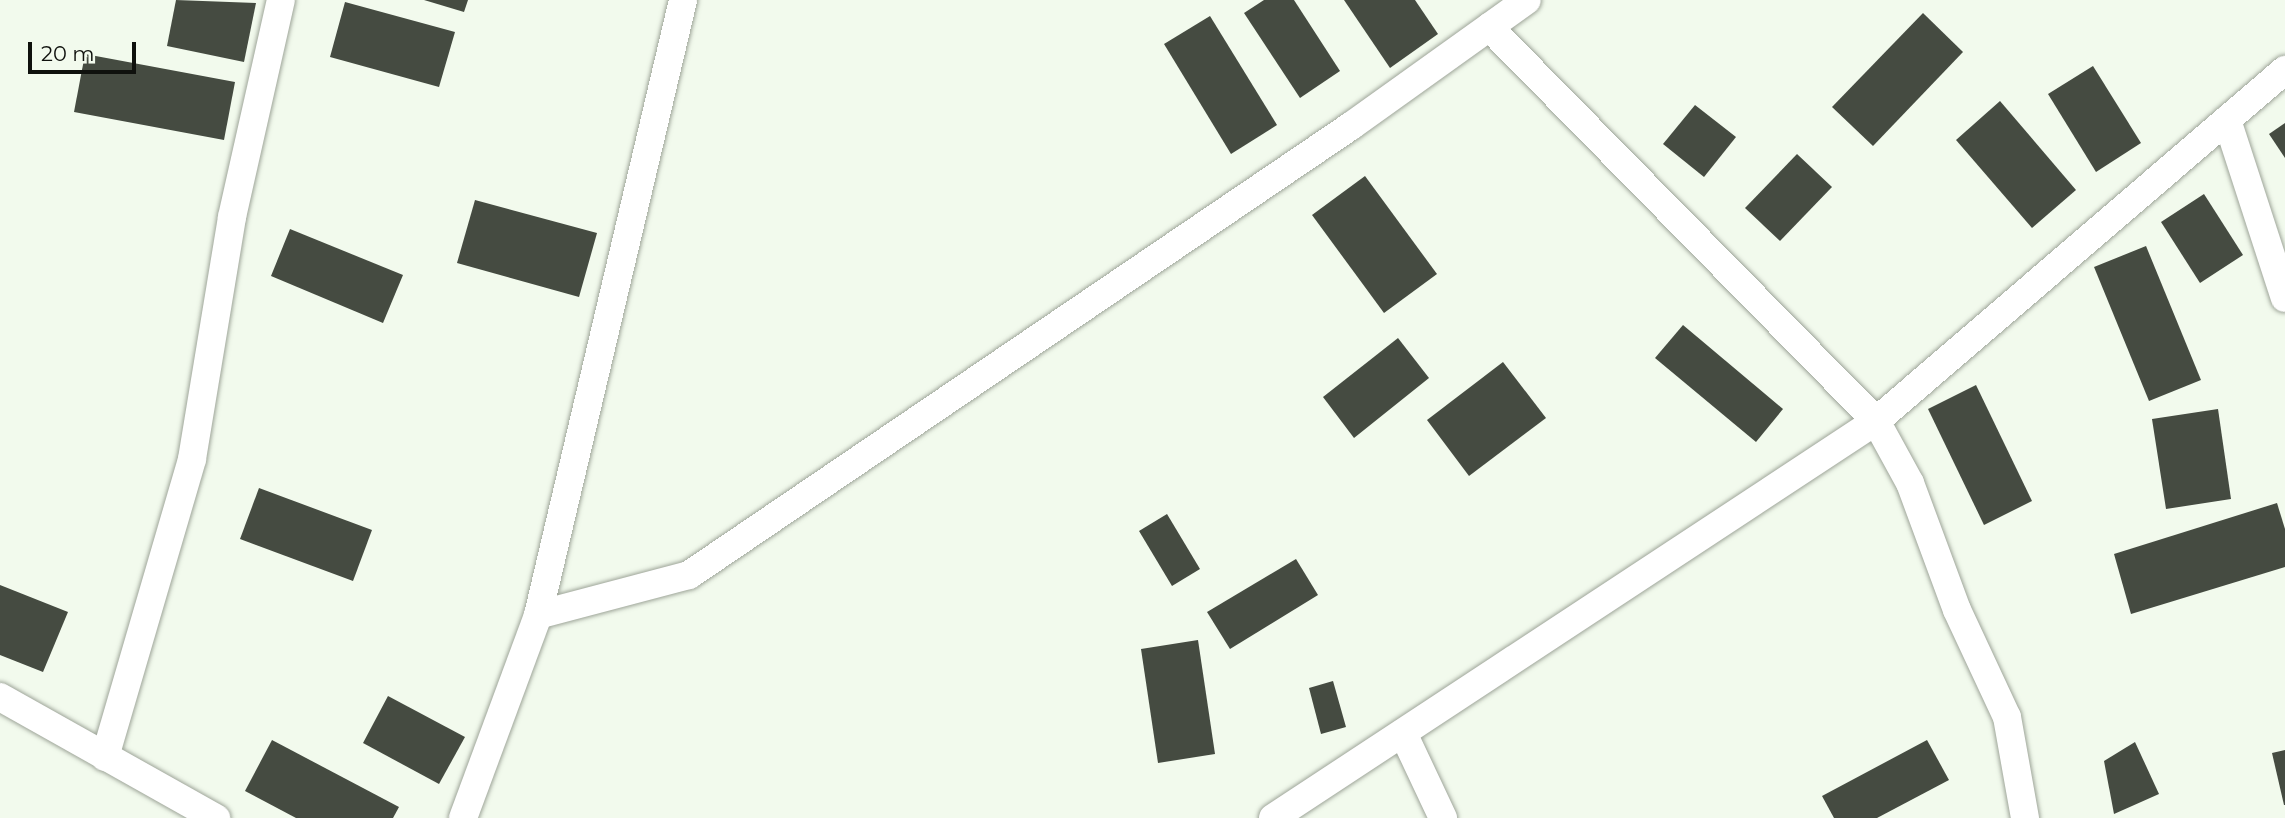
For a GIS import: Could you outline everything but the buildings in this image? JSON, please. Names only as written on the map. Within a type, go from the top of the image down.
[{"type":"street","points":[[105,757],[192,459],[232,217],[281,0]]},
{"type":"street","points":[[463,818],[538,615],[684,0]]},
{"type":"street","points":[[538,615],[689,575],[1527,0]]},
{"type":"street","points":[[1489,27],[1876,421],[1910,483],[1957,610],[2007,717],[2025,818]]},
{"type":"street","points":[[1273,818],[1876,421],[2285,70]]},
{"type":"street","points":[[2227,120],[2285,298]]},
{"type":"street","points":[[0,697],[216,818]]},
{"type":"street","points":[[1403,733],[1443,818]]}]
